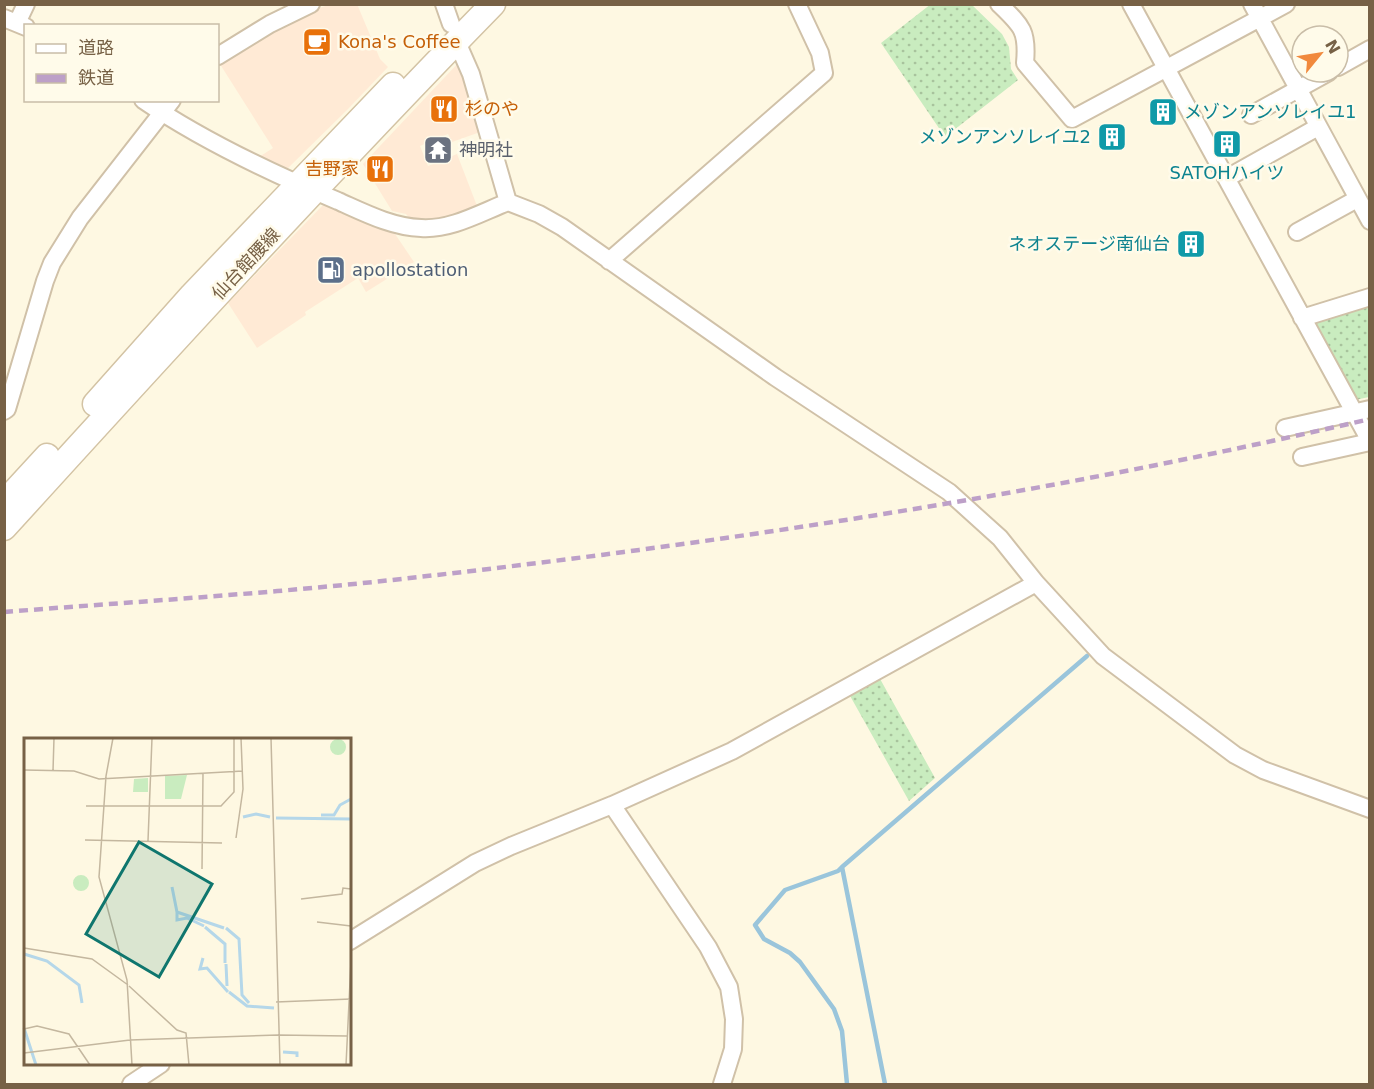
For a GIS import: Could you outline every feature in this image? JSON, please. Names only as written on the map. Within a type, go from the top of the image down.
[{"type":"main road","name":"仙台館腰線","points":[[4,528],[165,350],[306,187],[470,4]]},
{"type":"main road","name":"仙台館腰線","points":[[451,23],[493,4]]},
{"type":"main road","name":"仙台館腰線","points":[[4,503],[192,295],[306,187]]},
{"type":"street","points":[[16,23],[26,4]]},
{"type":"street","points":[[219,55],[270,24],[311,4]]},
{"type":"street","points":[[609,261],[824,73],[820,53],[797,4]]},
{"type":"street","points":[[999,4],[1016,20],[1027,40],[1025,63],[1072,119],[1165,68],[1256,12],[1286,4]]},
{"type":"street","points":[[1131,4],[1302,318],[1361,411],[1370,441],[1302,457]]},
{"type":"street","points":[[1256,12],[1370,221]]},
{"type":"street","points":[[451,23],[471,74],[508,202]]},
{"type":"street","points":[[1350,60],[1370,49]]},
{"type":"street","points":[[1251,115],[1307,84]]},
{"type":"street","points":[[149,102],[167,107],[188,129],[306,187],[387,222],[420,228],[437,228],[451,225],[508,202],[547,218],[775,377],[949,492],[999,538],[1036,583],[1103,656],[1234,755],[1263,770],[1370,809]]},
{"type":"street","points":[[4,411],[7,409],[52,263],[80,218],[167,107]]},
{"type":"street","points":[[1227,178],[1318,127]]},
{"type":"street","points":[[1297,232],[1357,199]]},
{"type":"street","points":[[1302,318],[1370,297]]},
{"type":"street","points":[[1285,428],[1361,411]]},
{"type":"street","points":[[351,940],[475,863],[732,751],[1036,583]]},
{"type":"street","points":[[612,805],[708,947],[729,987],[734,1019],[733,1049],[722,1084]]},
{"type":"street","points":[[131,1084],[160,1065]]},
{"type":"shaded area","points":[[357,4],[380,59],[388,67],[285,171],[259,157],[273,148],[219,60],[311,11],[328,5]]},
{"type":"shaded area","points":[[461,60],[483,131],[452,142],[448,134],[420,146],[428,166],[457,154],[477,206],[449,218],[410,219],[406,214],[392,211],[363,164]]},
{"type":"shaded area","name":"apollostation","points":[[324,204],[393,231],[414,262],[366,292],[358,278],[305,312],[306,315],[257,348],[228,303]]},
{"type":"green space","points":[[931,4],[972,5],[1002,34],[1009,47],[1011,69],[1018,80],[945,137],[881,43]]},
{"type":"green space","points":[[1369,306],[1369,397],[1355,400],[1316,328],[1316,321]]},
{"type":"green space","points":[[879,677],[935,778],[909,801],[849,694]]},
{"type":"waterway","points":[[885,1084],[842,867],[1087,656]]},
{"type":"waterway","points":[[842,867],[838,871],[785,890],[755,925],[764,939],[790,953],[800,962],[834,1009],[842,1031],[847,1084]]},
{"type":"railway","points":[[4,612],[367,583],[658,547],[1015,492],[1370,419]]},
{"type":"place","name":"Kona's Coffee","points":[[317,42]]},
{"type":"place","name":"杉のや","points":[[444,109]]},
{"type":"place","name":"メゾンアンソレイユ1","points":[[1163,112]]},
{"type":"place","name":"メゾンアンソレイユ2","points":[[1112,137]]},
{"type":"place","name":"SATOHハイツ","points":[[1227,144]]},
{"type":"place","name":"神明社","points":[[438,150]]},
{"type":"place","name":"吉野家","points":[[380,169]]},
{"type":"place","name":"ネオステージ南仙台","points":[[1191,244]]},
{"type":"place","name":"apollostation","points":[[331,270]]}]
